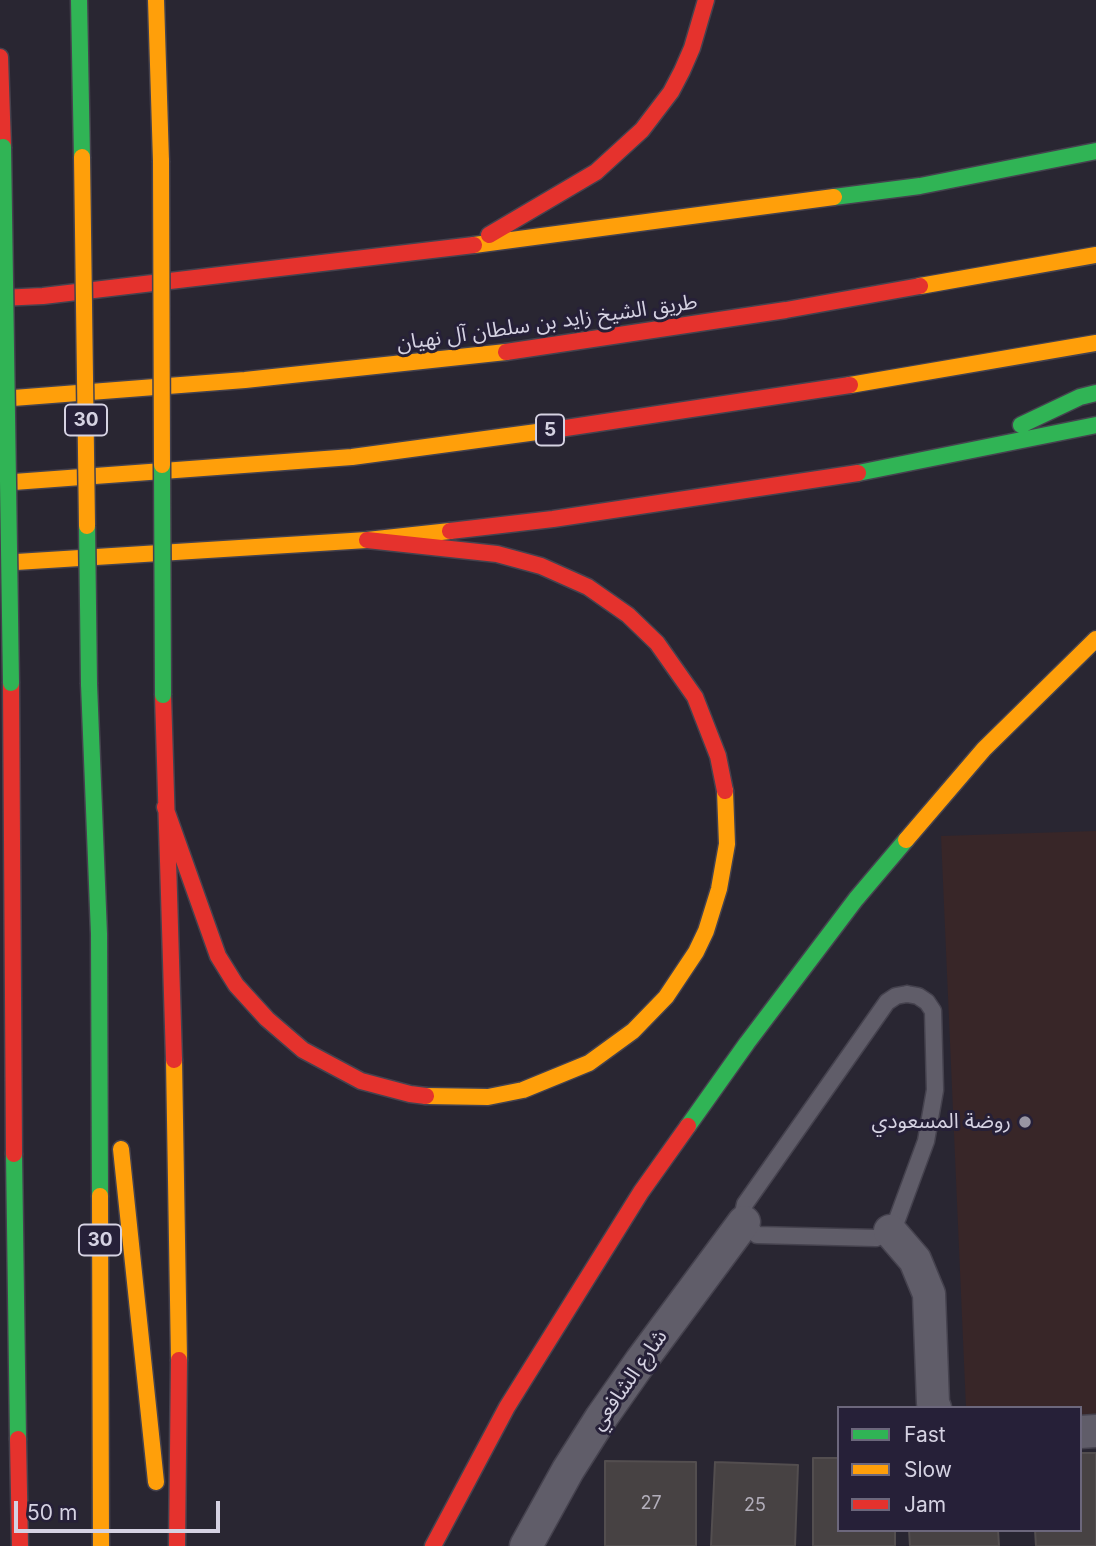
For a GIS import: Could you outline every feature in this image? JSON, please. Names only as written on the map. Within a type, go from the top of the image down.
[{"type":"highway","name":"30","points":[[79,0],[89,684],[99,934],[101,1546]]},
{"type":"highway","points":[[472,245],[587,177],[625,147],[671,92],[692,48],[706,0]]},
{"type":"highway","points":[[156,2],[161,161],[164,807],[175,1080],[177,1546]]},
{"type":"highway","points":[[0,57],[11,683],[12,986],[20,1546]]},
{"type":"highway","points":[[0,298],[43,296],[472,245],[920,186],[1096,151]]},
{"type":"highway","name":"طريق الشيخ زايد بن سلطان آل نهيان","points":[[0,399],[245,380],[476,356],[786,310],[1096,255]]},
{"type":"highway","name":"5","points":[[0,483],[352,457],[621,421],[1096,343]]},
{"type":"highway","points":[[965,452],[1080,397],[1096,393]]},
{"type":"highway","points":[[0,563],[367,540],[553,519],[866,472],[1096,425]]},
{"type":"highway","points":[[164,807],[218,956],[236,985],[294,1044],[321,1062],[361,1081],[410,1094],[437,1097],[478,1097],[523,1090],[589,1063],[633,1031],[666,997],[696,952],[706,931],[719,889],[727,844],[725,793],[718,756],[695,697],[682,676],[657,643],[628,615],[588,587],[568,577],[541,566],[496,554],[367,540]]},
{"type":"highway","points":[[433,1546],[508,1407],[641,1192],[747,1043],[856,899],[984,749],[1096,639]]},
{"type":"highway","points":[[99,934],[116,1101]]},
{"type":"highway","points":[[0,1053],[12,986]]},
{"type":"highway","points":[[119,1129],[159,1504]]},
{"type":"street","name":"شارع الشافعي","points":[[526,1546],[568,1470],[601,1418],[744,1222]]},
{"type":"street","points":[[890,1231],[915,1260],[929,1294],[934,1406]]},
{"type":"lane","points":[[907,994],[918,996],[927,1002],[933,1011],[936,1090],[926,1140],[899,1218],[890,1231],[876,1238],[757,1235],[744,1222],[743,1213],[746,1204],[887,1002],[896,996],[907,994]]},
{"type":"shaded area","name":"روضة المسعودي","points":[[1096,831],[1096,1420],[1082,1420],[1082,1406],[966,1406],[941,836]]},
{"type":"building","points":[[1082,1453],[1096,1453],[1096,1546],[1036,1546],[1035,1532],[1082,1532]]},
{"type":"building","points":[[813,1458],[837,1458],[837,1532],[895,1532],[895,1546],[813,1546]]},
{"type":"building","points":[[605,1461],[696,1462],[696,1546],[605,1546]]},
{"type":"building","points":[[715,1462],[798,1465],[795,1546],[711,1546]]},
{"type":"building","points":[[909,1532],[998,1532],[999,1546],[910,1546]]},
{"type":"traffic: fast","points":[[79,0],[82,157]]},
{"type":"traffic: fast","points":[[3,147],[11,683]]},
{"type":"traffic: fast","points":[[834,197],[920,186],[1096,151]]},
{"type":"traffic: fast","points":[[1021,425],[1080,397],[1096,393]]},
{"type":"traffic: fast","points":[[858,473],[1096,425]]},
{"type":"traffic: fast","points":[[162,465],[163,695]]},
{"type":"traffic: fast","points":[[87,526],[89,684]]},
{"type":"traffic: fast","points":[[89,684],[99,934],[100,1196]]},
{"type":"traffic: fast","points":[[688,1126],[856,899],[906,840]]},
{"type":"traffic: fast","points":[[14,1154],[18,1439]]},
{"type":"traffic: slow","points":[[156,0],[161,161]]},
{"type":"traffic: slow","points":[[82,157],[87,526]]},
{"type":"traffic: slow","points":[[161,161],[162,465]]},
{"type":"traffic: slow","points":[[474,245],[834,197]]},
{"type":"traffic: slow","points":[[920,286],[1096,255]]},
{"type":"traffic: slow","points":[[850,385],[1096,343]]},
{"type":"traffic: slow","points":[[0,399],[245,380],[506,352]]},
{"type":"traffic: slow","points":[[0,483],[352,457],[559,429]]},
{"type":"traffic: slow","points":[[0,563],[367,540],[450,531]]},
{"type":"traffic: slow","points":[[906,840],[984,749],[1096,639]]},
{"type":"traffic: slow","points":[[426,1096],[488,1097],[523,1090],[589,1063],[633,1031],[666,997],[696,952],[706,931],[719,889],[727,844],[725,791]]},
{"type":"traffic: slow","points":[[174,1060],[179,1360]]},
{"type":"traffic: slow","points":[[121,1149],[156,1482]]},
{"type":"traffic: slow","points":[[100,1196],[101,1546]]},
{"type":"traffic: jam","points":[[489,235],[596,172],[642,130],[671,92],[682,71],[692,48],[706,0]]},
{"type":"traffic: jam","points":[[0,57],[3,147]]},
{"type":"traffic: jam","points":[[0,298],[43,296],[474,245]]},
{"type":"traffic: jam","points":[[506,352],[786,310],[920,286]]},
{"type":"traffic: jam","points":[[559,429],[850,385]]},
{"type":"traffic: jam","points":[[450,531],[553,519],[858,473]]},
{"type":"traffic: jam","points":[[367,540],[497,554],[541,566],[588,587],[628,615],[657,643],[695,697],[718,756],[725,791]]},
{"type":"traffic: jam","points":[[11,683],[14,1154]]},
{"type":"traffic: jam","points":[[163,695],[174,1060]]},
{"type":"traffic: jam","points":[[165,807],[218,956],[236,985],[267,1019],[303,1050],[361,1081],[426,1096]]},
{"type":"traffic: jam","points":[[433,1546],[507,1407],[641,1192],[688,1126]]},
{"type":"traffic: jam","points":[[177,1546],[179,1360]]},
{"type":"traffic: jam","points":[[18,1439],[20,1546]]},
{"type":"place","name":"روضة المسعودي","points":[[1025,1122]]}]
